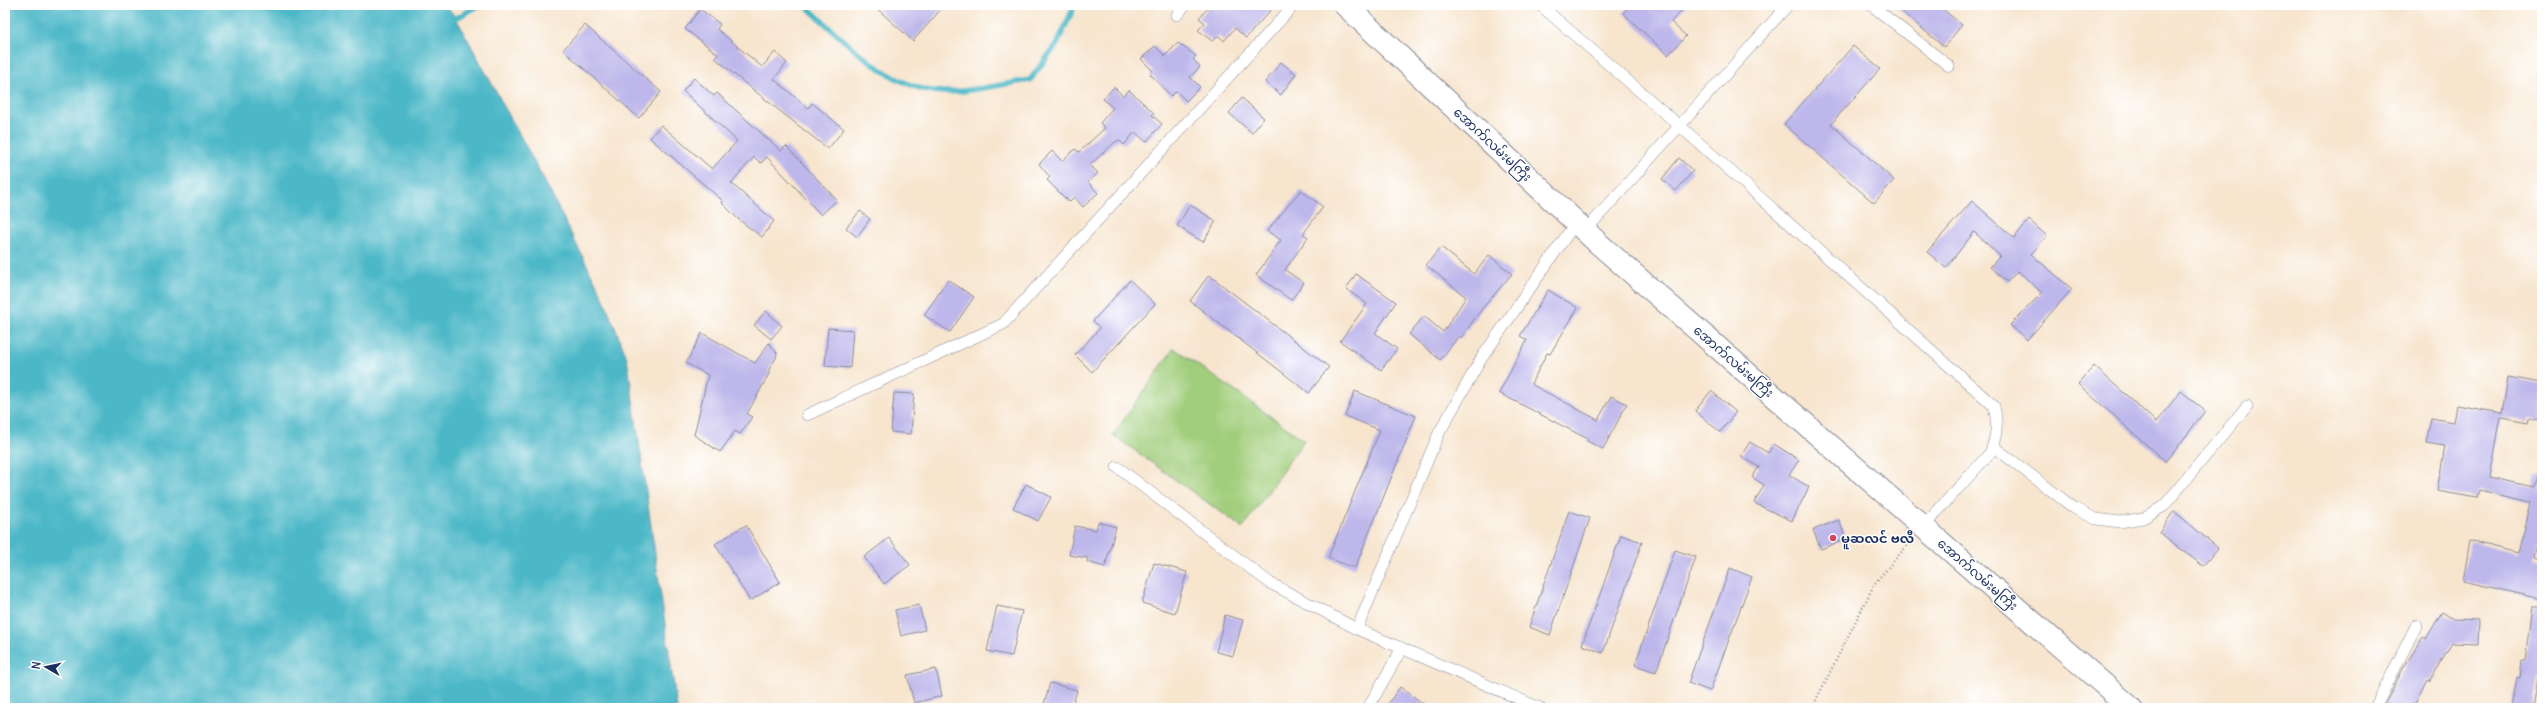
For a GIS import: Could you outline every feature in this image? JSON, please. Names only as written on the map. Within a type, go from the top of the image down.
[{"type":"main road","name":"အောက်လမ်းမကြီး","points":[[1345,5],[1581,227],[2131,708]]},
{"type":"lane","points":[[1177,15],[1185,5]]},
{"type":"lane","points":[[807,415],[1003,324],[1294,5]]},
{"type":"lane","points":[[1540,5],[1681,127],[1994,406],[1997,420],[1996,438],[1990,453],[1924,526]]},
{"type":"lane","points":[[1357,629],[1440,433],[1481,359],[1581,227],[1681,127],[1788,5]]},
{"type":"lane","points":[[1871,5],[1949,66]]},
{"type":"lane","points":[[1993,446],[2074,508],[2096,519],[2120,522],[2143,518],[2164,506],[2247,406]]},
{"type":"lane","points":[[1117,468],[1270,583],[1357,629],[1540,708]]},
{"type":"lane","points":[[2375,708],[2416,626]]},
{"type":"lane","points":[[1368,708],[1402,648]]},
{"type":"path","points":[[1812,708],[1875,583],[1924,526]]},
{"type":"green space","points":[[1174,348],[1304,440],[1243,528],[1113,435]]},
{"type":"water","points":[[5,5],[446,5],[456,18],[541,174],[603,297],[627,358],[677,708],[5,708]]},
{"type":"building","points":[[873,5],[945,5],[913,41]]},
{"type":"building","points":[[1211,5],[1275,5],[1246,38],[1235,28],[1224,41],[1219,36],[1212,41],[1198,30],[1205,23],[1199,18]]},
{"type":"building","points":[[1630,5],[1687,5],[1671,22],[1686,36],[1668,55],[1623,13]]},
{"type":"building","points":[[1894,5],[1938,5],[1962,25],[1944,47]]},
{"type":"building","points":[[700,9],[720,24],[717,29],[762,67],[775,52],[787,63],[774,79],[808,108],[812,103],[844,129],[828,149],[715,58],[718,54],[685,29]]},
{"type":"building","points":[[585,25],[661,92],[639,118],[563,50]]},
{"type":"building","points":[[1178,43],[1196,56],[1193,59],[1200,67],[1190,77],[1200,87],[1186,101],[1176,91],[1171,96],[1150,74],[1153,71],[1141,59],[1155,46],[1165,56]]},
{"type":"building","points":[[1853,46],[1880,69],[1831,124],[1894,180],[1874,203],[1784,124]]},
{"type":"building","points":[[1281,62],[1296,74],[1281,95],[1265,82]]},
{"type":"building","points":[[694,78],[714,96],[717,93],[781,151],[786,146],[837,200],[821,215],[767,157],[761,163],[754,157],[731,183],[774,221],[762,237],[738,219],[722,203],[723,201],[650,138],[661,125],[712,169],[737,141],[683,91]]},
{"type":"building","points":[[1114,87],[1123,96],[1129,90],[1154,113],[1152,115],[1162,124],[1146,142],[1135,132],[1124,145],[1119,140],[1090,165],[1098,173],[1088,182],[1098,193],[1083,207],[1074,197],[1069,202],[1047,180],[1050,177],[1039,164],[1052,151],[1062,161],[1075,149],[1079,152],[1105,128],[1100,123],[1113,108],[1103,99]]},
{"type":"building","points":[[1242,98],[1264,118],[1252,133],[1229,113]]},
{"type":"building","points":[[1679,158],[1693,171],[1676,191],[1662,179]]},
{"type":"building","points":[[1301,190],[1323,207],[1303,234],[1308,237],[1285,270],[1304,283],[1291,300],[1256,275],[1281,240],[1267,231]]},
{"type":"building","points":[[1972,201],[2014,238],[2029,220],[2047,236],[2031,254],[2072,289],[2027,340],[2010,325],[2042,293],[2018,271],[2007,282],[1990,267],[2000,256],[1974,232],[1946,268],[1927,252]]},
{"type":"building","points":[[1190,205],[1216,221],[1203,242],[1177,226]]},
{"type":"building","points":[[860,211],[870,219],[857,237],[846,228]]},
{"type":"building","points":[[1441,247],[1474,274],[1489,255],[1512,274],[1481,310],[1461,338],[1459,336],[1440,360],[1409,334],[1424,316],[1443,332],[1466,297],[1426,265]]},
{"type":"building","points":[[1356,274],[1396,302],[1375,333],[1397,349],[1381,370],[1340,341],[1367,304],[1346,289]]},
{"type":"building","points":[[1209,275],[1329,367],[1309,393],[1190,301]]},
{"type":"building","points":[[948,280],[974,297],[950,332],[924,315]]},
{"type":"building","points":[[1130,280],[1155,304],[1092,372],[1075,355],[1100,328],[1093,321]]},
{"type":"building","points":[[1548,290],[1578,308],[1550,354],[1547,353],[1531,384],[1598,420],[1611,396],[1627,404],[1603,449],[1587,441],[1588,439],[1499,393],[1527,340],[1520,336]]},
{"type":"building","points":[[766,311],[782,326],[771,339],[754,325]]},
{"type":"building","points":[[828,328],[853,330],[850,368],[825,366]]},
{"type":"building","points":[[702,333],[755,363],[769,343],[777,353],[776,358],[768,371],[770,372],[747,414],[752,417],[740,434],[735,431],[720,452],[694,435],[708,375],[686,363]]},
{"type":"building","points":[[2094,366],[2156,422],[2181,391],[2205,411],[2166,462],[2078,384]]},
{"type":"building","points":[[2508,377],[2542,383],[2542,420],[2529,418],[2528,422],[2501,417],[2490,477],[2533,487],[2536,475],[2542,475],[2542,527],[2535,557],[2542,559],[2542,599],[2463,581],[2470,541],[2518,553],[2530,502],[2479,490],[2477,498],[2437,491],[2445,446],[2426,443],[2431,418],[2453,422],[2456,405],[2502,413]]},
{"type":"building","points":[[1355,391],[1416,416],[1355,568],[1328,558],[1380,430],[1345,416]]},
{"type":"building","points":[[1711,391],[1736,412],[1720,432],[1695,411]]},
{"type":"building","points":[[894,393],[914,394],[911,434],[891,432]]},
{"type":"building","points":[[1750,442],[1768,453],[1774,444],[1799,460],[1789,475],[1809,487],[1792,521],[1754,503],[1764,485],[1752,477],[1759,467],[1741,456]]},
{"type":"building","points":[[1026,484],[1051,497],[1038,521],[1013,508]]},
{"type":"building","points":[[1569,511],[1590,518],[1550,635],[1529,627]]},
{"type":"building","points":[[2174,511],[2218,548],[2203,566],[2159,532]]},
{"type":"building","points":[[1839,520],[1846,539],[1821,549],[1813,530]]},
{"type":"building","points":[[1098,522],[1116,527],[1105,567],[1087,562],[1088,558],[1069,555],[1075,526],[1096,530]]},
{"type":"building","points":[[746,525],[780,582],[750,601],[715,544]]},
{"type":"building","points":[[1621,535],[1642,542],[1603,653],[1582,645]]},
{"type":"building","points":[[889,538],[910,565],[884,584],[864,557]]},
{"type":"building","points":[[1675,550],[1696,557],[1656,672],[1635,665]]},
{"type":"building","points":[[1154,563],[1187,572],[1175,613],[1142,603]]},
{"type":"building","points":[[1730,568],[1752,577],[1710,691],[1688,683]]},
{"type":"building","points":[[919,605],[925,630],[901,636],[895,610]]},
{"type":"building","points":[[997,606],[1022,611],[1012,656],[987,651]]},
{"type":"building","points":[[2533,606],[2542,606],[2540,677],[2538,677],[2533,708],[2512,708],[2517,677],[2520,678],[2522,660],[2526,660]]},
{"type":"building","points":[[2442,612],[2453,619],[2479,620],[2478,644],[2452,643],[2430,681],[2427,679],[2413,708],[2383,708],[2404,667],[2423,637],[2426,639]]},
{"type":"building","points":[[1225,615],[1243,620],[1233,656],[1216,652]]},
{"type":"building","points":[[936,669],[942,696],[914,703],[907,675]]},
{"type":"building","points":[[1050,683],[1077,690],[1072,708],[1043,708]]},
{"type":"building","points":[[1400,687],[1430,708],[1385,708]]},
{"type":"waterway","points":[[449,22],[480,5]]},
{"type":"waterway","points":[[805,5],[851,47],[887,73],[906,83],[925,90],[945,92],[955,92],[1030,80],[1057,44],[1075,5]]},
{"type":"place","name":"မူဆလင် ဗလီ","points":[[1833,538]]}]
